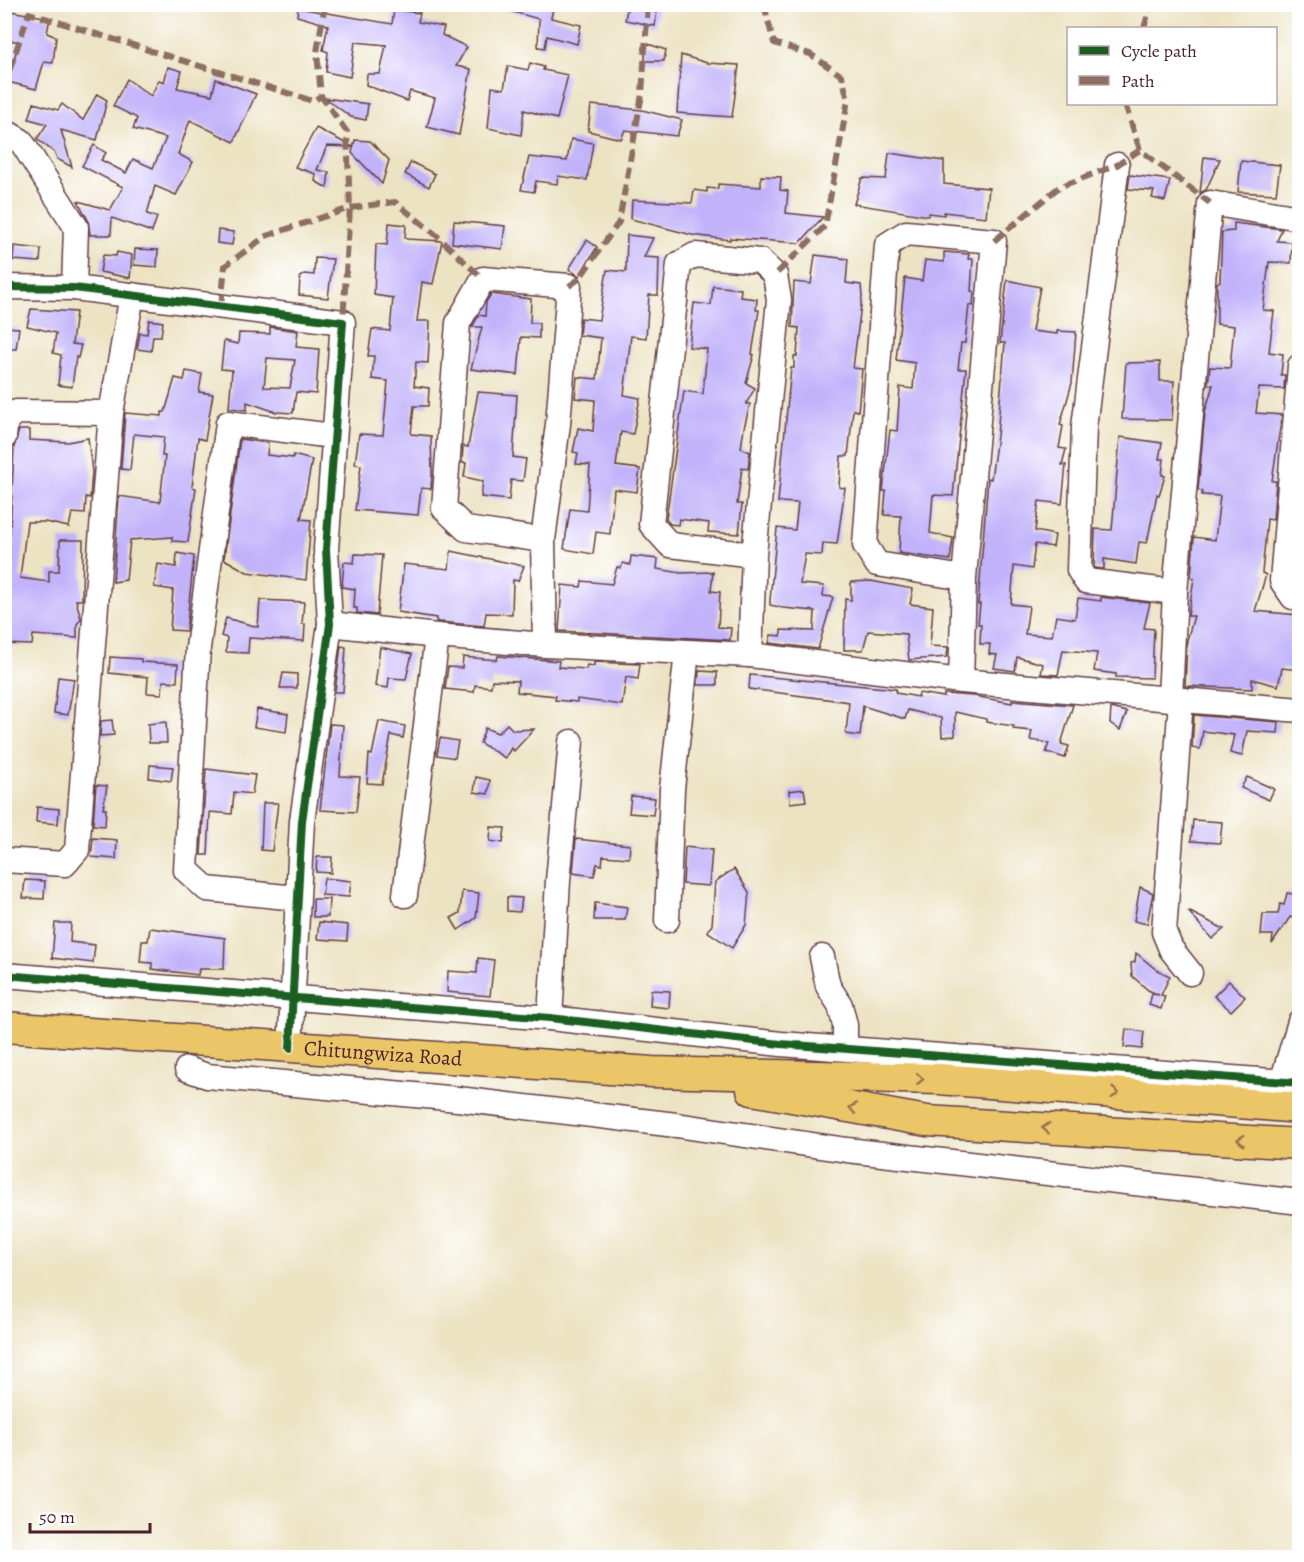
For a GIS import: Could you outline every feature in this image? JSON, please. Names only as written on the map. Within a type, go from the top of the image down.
[{"type":"main road","name":"Chitungwiza Road","points":[[4,1027],[652,1072]]},
{"type":"main road","points":[[652,1072],[939,1079],[1299,1108]]},
{"type":"main road","points":[[652,1072],[927,1120],[1299,1144]]},
{"type":"street","points":[[4,131],[21,141],[76,227],[74,288]]},
{"type":"street","points":[[1118,165],[1084,427],[1079,570],[1086,581],[1174,592]]},
{"type":"street","points":[[1190,973],[1171,949],[1164,932],[1176,700],[1174,592],[1210,203],[1299,218]]},
{"type":"street","points":[[961,681],[964,578],[994,241],[906,233],[887,245],[865,545],[877,564],[964,578]]},
{"type":"street","points":[[750,655],[754,555],[779,300],[775,275],[760,261],[695,255],[679,264],[651,524],[670,545],[754,555]]},
{"type":"street","points":[[543,540],[466,529],[444,508],[458,323],[483,279],[569,286],[558,424],[543,540],[545,645]]},
{"type":"street","points":[[4,286],[74,288],[343,322],[326,549],[330,624],[302,821],[296,898],[290,1048]]},
{"type":"street","points":[[4,860],[65,864],[77,850],[111,413],[132,295]]},
{"type":"street","points":[[1299,366],[1282,581],[1293,597],[1299,598]]},
{"type":"street","points":[[4,437],[6,420],[16,412],[111,413]]},
{"type":"street","points":[[296,898],[207,889],[186,870],[198,648],[228,423],[333,436]]},
{"type":"street","points":[[330,624],[545,645],[750,655],[961,681],[1299,710]]},
{"type":"street","points":[[405,895],[437,636]]},
{"type":"street","points":[[667,920],[672,789],[687,652]]},
{"type":"street","points":[[550,1018],[558,881],[571,742]]},
{"type":"street","points":[[822,957],[828,986],[840,1005],[845,1025],[845,1048]]},
{"type":"street","points":[[4,975],[550,1018],[781,1044],[1291,1082],[1299,1022]]},
{"type":"street","points":[[187,1069],[207,1076],[561,1111],[847,1150],[1299,1202]]},
{"type":"building","points":[[502,4],[554,4],[551,18],[581,25],[577,44],[547,36],[545,48],[538,47],[539,19],[502,9]]},
{"type":"building","points":[[628,4],[658,4],[655,26],[625,20]]},
{"type":"building","points":[[298,8],[392,24],[394,10],[420,13],[418,22],[444,27],[442,35],[467,47],[456,66],[471,69],[459,135],[427,127],[435,98],[410,91],[407,101],[366,85],[367,74],[380,74],[386,45],[355,42],[350,77],[326,72],[328,52],[323,50],[328,25],[297,16]]},
{"type":"building","points":[[10,11],[50,18],[47,33],[56,37],[53,63],[44,62],[36,89],[8,82],[19,41],[7,41]]},
{"type":"building","points":[[645,43],[666,50],[664,61],[645,61]]},
{"type":"building","points":[[681,55],[707,63],[739,65],[732,117],[677,113]]},
{"type":"building","points":[[530,63],[544,67],[543,70],[568,75],[557,119],[524,110],[521,135],[488,128],[492,87],[504,89],[508,66],[528,70]]},
{"type":"building","points":[[168,67],[182,71],[177,88],[212,95],[216,79],[256,94],[234,142],[190,120],[178,154],[193,162],[176,195],[155,186],[147,214],[157,217],[152,232],[112,218],[111,235],[90,235],[88,220],[78,201],[110,210],[123,187],[82,166],[94,145],[106,153],[101,160],[126,173],[133,159],[153,168],[166,138],[133,129],[137,118],[113,106],[127,79],[151,96],[159,80],[164,82]]},
{"type":"building","points":[[97,94],[107,100],[97,140],[61,130],[72,167],[57,159],[55,153],[37,139],[47,124],[29,119],[34,103],[58,110],[62,104],[83,120]]},
{"type":"building","points":[[325,98],[368,104],[366,120],[351,117]]},
{"type":"building","points":[[591,105],[642,110],[682,120],[677,136],[625,130],[621,139],[588,131]]},
{"type":"building","points":[[316,128],[353,147],[327,146],[317,170],[329,172],[327,188],[315,181],[316,174],[295,167]]},
{"type":"building","points":[[571,139],[593,143],[587,180],[558,176],[557,184],[536,181],[534,192],[521,190],[529,157],[567,161]]},
{"type":"building","points":[[355,140],[370,141],[389,160],[382,184],[352,153]]},
{"type":"building","points":[[889,153],[944,161],[944,184],[989,188],[986,217],[944,212],[944,215],[929,213],[928,216],[854,204],[862,178],[886,179]]},
{"type":"building","points":[[1204,157],[1220,159],[1206,190],[1200,193]]},
{"type":"building","points":[[1241,161],[1280,165],[1276,194],[1238,192]]},
{"type":"building","points":[[411,162],[435,174],[429,187],[405,174]]},
{"type":"building","points":[[1130,175],[1170,180],[1165,201],[1152,198],[1154,191],[1128,189]]},
{"type":"building","points":[[761,176],[781,177],[780,190],[788,191],[786,213],[823,217],[800,243],[730,238],[730,240],[692,235],[631,219],[632,200],[692,203],[694,190],[707,192],[707,188],[718,189],[718,184],[761,187]]},
{"type":"building","points":[[454,221],[505,226],[502,249],[452,243]]},
{"type":"building","points":[[389,223],[406,225],[405,238],[407,239],[442,241],[433,284],[422,282],[417,321],[430,321],[428,363],[416,362],[414,386],[429,388],[428,406],[414,406],[411,434],[431,436],[432,474],[431,489],[421,488],[418,515],[355,510],[361,465],[355,464],[359,434],[383,435],[388,381],[372,379],[374,356],[368,356],[372,329],[390,331],[393,298],[374,295],[376,244],[387,245]]},
{"type":"building","points":[[1234,223],[1282,229],[1277,241],[1292,242],[1291,263],[1269,262],[1263,310],[1274,311],[1269,352],[1283,354],[1281,375],[1285,375],[1284,389],[1259,388],[1256,413],[1282,415],[1272,481],[1276,481],[1273,520],[1267,519],[1262,573],[1266,575],[1255,611],[1299,615],[1299,670],[1282,668],[1278,686],[1252,679],[1252,689],[1185,686],[1187,640],[1194,616],[1188,616],[1194,578],[1191,577],[1194,537],[1215,540],[1220,496],[1202,495],[1202,491],[1198,490],[1205,412],[1213,385],[1208,385],[1210,367],[1230,368],[1234,326],[1217,324],[1217,283],[1220,281],[1222,232],[1234,231]]},
{"type":"building","points":[[218,230],[234,232],[232,245],[217,243]]},
{"type":"building","points":[[627,235],[653,238],[644,257],[659,258],[658,295],[649,295],[646,338],[631,336],[624,395],[640,398],[633,434],[621,432],[616,466],[640,469],[637,492],[614,489],[610,534],[596,532],[593,554],[564,549],[570,509],[587,511],[590,465],[576,464],[578,453],[573,452],[578,428],[593,431],[595,400],[575,398],[577,377],[597,379],[601,338],[579,335],[581,318],[599,320],[607,270],[626,272]]},
{"type":"building","points":[[587,240],[597,247],[579,276],[569,269]]},
{"type":"building","points":[[14,246],[41,249],[40,262],[13,260]]},
{"type":"building","points":[[135,249],[158,250],[157,267],[134,265]]},
{"type":"building","points":[[117,252],[132,255],[130,278],[100,272],[103,255],[116,256]]},
{"type":"building","points":[[944,252],[969,254],[968,259],[973,259],[971,291],[974,292],[973,306],[969,305],[965,343],[961,343],[958,369],[966,369],[953,496],[933,495],[930,533],[953,538],[950,560],[899,553],[901,516],[884,515],[886,491],[883,491],[890,430],[897,431],[900,387],[913,389],[915,363],[896,360],[905,278],[922,281],[925,260],[944,262]]},
{"type":"building","points":[[815,255],[848,259],[846,283],[861,285],[862,297],[853,368],[862,369],[858,411],[853,410],[848,456],[841,456],[839,487],[845,488],[837,544],[823,543],[822,555],[805,554],[800,584],[824,586],[823,596],[833,597],[818,649],[769,643],[771,635],[781,636],[781,630],[814,631],[815,611],[770,605],[770,600],[777,528],[795,530],[798,503],[778,502],[791,368],[794,368],[794,356],[797,356],[799,328],[792,327],[794,282],[811,284]]},
{"type":"building","points":[[315,258],[333,259],[328,298],[299,295],[300,277],[304,274],[314,275]]},
{"type":"building","points":[[1007,280],[1040,287],[1032,331],[1057,334],[1057,331],[1076,332],[1072,383],[1060,425],[1063,426],[1059,448],[1066,449],[1062,465],[1066,465],[1062,504],[1039,501],[1035,531],[1055,535],[1053,547],[1035,544],[1032,569],[1014,566],[1011,604],[1029,606],[1025,634],[1052,636],[1056,616],[1075,619],[1078,598],[1101,601],[1101,597],[1150,603],[1144,628],[1154,629],[1152,678],[1116,677],[1116,674],[1094,671],[1097,653],[1063,650],[1058,675],[1041,674],[1043,664],[1017,657],[1015,671],[994,668],[997,655],[989,654],[990,644],[980,644],[981,624],[978,624],[980,604],[978,604],[988,478],[991,479],[997,436],[1005,343],[1000,343]]},
{"type":"building","points":[[713,286],[741,289],[740,297],[757,299],[756,310],[759,310],[752,354],[754,355],[746,383],[755,388],[746,404],[750,404],[741,448],[750,452],[748,469],[742,468],[737,504],[742,504],[739,534],[708,532],[709,523],[679,519],[678,525],[670,524],[666,519],[684,391],[703,394],[707,349],[689,347],[694,303],[711,305]]},
{"type":"building","points":[[491,294],[531,299],[530,323],[539,323],[539,338],[521,337],[518,375],[471,369],[482,327],[472,327],[479,315],[485,316],[486,302]]},
{"type":"building","points":[[31,309],[76,312],[72,344],[81,345],[78,358],[76,357],[72,387],[58,385],[61,355],[53,353],[56,333],[27,326]]},
{"type":"building","points":[[149,320],[163,322],[161,336],[153,336],[151,351],[137,349],[140,333],[147,334]]},
{"type":"building","points":[[4,327],[19,328],[16,349],[4,349]]},
{"type":"building","points":[[270,327],[298,331],[296,347],[319,349],[316,394],[296,392],[293,413],[276,412],[247,402],[247,410],[229,408],[232,370],[221,369],[224,341],[238,344],[239,333],[270,334]],"holes":[[[267,358],[295,360],[290,388],[264,387]]]},
{"type":"building","points":[[1160,362],[1160,381],[1174,381],[1172,420],[1122,419],[1126,363]]},
{"type":"building","points":[[186,371],[202,374],[199,392],[213,394],[205,440],[198,438],[192,487],[196,488],[188,542],[172,541],[172,537],[130,540],[126,580],[113,582],[119,496],[160,502],[165,456],[162,456],[164,437],[134,434],[130,470],[121,469],[125,413],[162,416],[175,378],[184,380]]},
{"type":"building","points":[[478,392],[517,395],[513,457],[526,459],[523,481],[511,480],[509,500],[481,497],[483,481],[464,477],[466,463],[462,463],[463,446],[468,447]]},
{"type":"building","points":[[19,430],[29,430],[29,440],[68,442],[88,438],[92,472],[90,498],[86,497],[85,514],[72,513],[69,527],[45,522],[27,522],[20,578],[49,582],[49,571],[59,571],[60,540],[83,540],[82,600],[76,600],[81,619],[77,624],[77,638],[33,635],[32,645],[4,644],[4,533],[10,533],[14,447]]},
{"type":"building","points":[[1120,437],[1162,443],[1159,459],[1164,459],[1162,475],[1165,476],[1159,495],[1157,494],[1147,543],[1139,542],[1136,564],[1104,559],[1104,569],[1094,568],[1095,529],[1112,530]]},
{"type":"building","points":[[240,439],[268,443],[267,455],[293,458],[293,455],[312,460],[301,519],[311,520],[306,580],[247,572],[224,559]]},
{"type":"building","points":[[451,551],[524,566],[518,581],[513,580],[512,614],[486,613],[484,626],[439,622],[436,618],[398,612],[404,564],[449,569]]},
{"type":"building","points":[[177,553],[194,556],[186,631],[170,630],[173,590],[154,587],[158,564],[176,567]]},
{"type":"building","points":[[355,554],[382,555],[377,615],[357,613],[357,608],[354,608],[355,589],[342,587],[344,562],[354,563]]},
{"type":"building","points":[[631,556],[658,559],[657,569],[681,573],[713,572],[711,591],[720,592],[718,627],[731,628],[730,640],[559,631],[562,585],[581,587],[582,581],[612,584],[617,567],[621,568],[623,563],[630,565]]},
{"type":"building","points":[[871,581],[913,589],[910,604],[933,607],[930,646],[948,647],[947,657],[909,660],[906,634],[868,631],[863,650],[844,650],[845,599],[851,600],[851,582]]},
{"type":"building","points":[[260,600],[304,602],[302,624],[305,624],[304,641],[249,638],[248,653],[226,652],[227,638],[221,636],[226,618],[258,627]]},
{"type":"building","points":[[341,646],[346,647],[343,692],[335,692]]},
{"type":"building","points":[[380,647],[412,654],[406,679],[389,678],[388,688],[375,686]]},
{"type":"building","points":[[498,656],[559,661],[558,667],[586,669],[587,665],[594,666],[594,662],[640,664],[638,679],[626,677],[622,705],[577,699],[577,702],[555,700],[556,696],[517,692],[518,681],[492,680],[491,687],[475,685],[474,692],[445,689],[448,667],[462,668],[463,657],[497,660]]},
{"type":"building","points":[[110,657],[178,664],[177,682],[163,681],[162,694],[147,693],[148,677],[109,673]]},
{"type":"building","points":[[699,671],[717,672],[717,685],[698,685]]},
{"type":"building","points":[[283,673],[297,674],[297,688],[280,688]]},
{"type":"building","points":[[750,675],[896,689],[896,693],[918,697],[919,693],[944,697],[944,694],[974,696],[1012,703],[1012,700],[1073,705],[1061,744],[1069,746],[1065,758],[1046,752],[1049,743],[1030,740],[1032,731],[1013,729],[1014,726],[986,722],[986,719],[955,712],[955,736],[942,737],[941,718],[908,710],[905,719],[863,706],[860,736],[846,734],[849,702],[749,689]]},
{"type":"building","points":[[58,677],[74,679],[68,715],[54,713]]},
{"type":"building","points":[[1111,708],[1127,712],[1120,730],[1110,723]]},
{"type":"building","points":[[257,709],[288,714],[286,732],[254,727]]},
{"type":"building","points":[[1194,715],[1279,722],[1278,733],[1247,731],[1242,756],[1230,753],[1234,735],[1203,731],[1200,749],[1192,748]]},
{"type":"building","points":[[112,720],[114,735],[100,736],[101,721]]},
{"type":"building","points":[[379,721],[405,726],[403,738],[391,735],[382,784],[367,783],[369,754],[372,755]]},
{"type":"building","points":[[166,722],[167,743],[149,743],[148,724]]},
{"type":"building","points":[[330,724],[343,725],[340,776],[360,777],[356,812],[320,810]]},
{"type":"building","points":[[507,724],[513,730],[534,729],[514,751],[511,748],[505,758],[480,743],[485,728],[498,733]]},
{"type":"building","points":[[440,738],[458,741],[455,758],[437,755]]},
{"type":"building","points":[[150,765],[173,767],[171,781],[149,778]]},
{"type":"building","points":[[206,769],[255,775],[252,794],[234,792],[232,814],[210,812],[208,855],[201,855]]},
{"type":"building","points":[[476,777],[490,780],[488,794],[474,792]]},
{"type":"building","points":[[1247,777],[1274,789],[1269,800],[1241,788]]},
{"type":"building","points":[[96,785],[107,786],[103,809],[106,809],[105,826],[93,825]]},
{"type":"building","points":[[804,789],[806,801],[790,803],[789,791]]},
{"type":"building","points":[[631,796],[655,798],[653,815],[629,813]]},
{"type":"building","points":[[263,803],[278,803],[272,851],[261,850]]},
{"type":"building","points":[[37,807],[59,809],[58,824],[36,822]]},
{"type":"building","points":[[1193,820],[1222,822],[1220,843],[1191,841]]},
{"type":"building","points":[[491,827],[505,828],[503,843],[490,841]]},
{"type":"building","points":[[93,838],[117,840],[116,859],[91,857]]},
{"type":"building","points":[[576,839],[630,845],[629,858],[603,856],[602,865],[597,864],[594,876],[573,873]]},
{"type":"building","points":[[685,847],[712,850],[709,886],[683,884]]},
{"type":"building","points":[[317,857],[332,857],[331,873],[316,872]]},
{"type":"building","points":[[734,869],[749,892],[746,925],[732,948],[707,931],[712,925],[715,882]]},
{"type":"building","points":[[324,878],[351,881],[349,897],[322,895]]},
{"type":"building","points":[[25,880],[45,881],[44,899],[23,898]]},
{"type":"building","points":[[1140,887],[1153,893],[1147,924],[1134,921]]},
{"type":"building","points":[[462,891],[479,893],[476,918],[458,930],[451,918],[460,913]]},
{"type":"building","points":[[1287,893],[1299,895],[1294,918],[1290,917],[1272,944],[1273,935],[1261,935],[1263,914],[1278,914],[1280,904],[1284,905]]},
{"type":"building","points":[[507,897],[522,898],[520,912],[507,911]]},
{"type":"building","points":[[313,899],[329,899],[328,917],[313,917]]},
{"type":"building","points":[[595,903],[627,907],[625,920],[594,920]]},
{"type":"building","points":[[1188,911],[1224,929],[1212,939]]},
{"type":"building","points":[[319,922],[348,925],[347,941],[317,939]]},
{"type":"building","points":[[55,923],[71,923],[70,942],[95,945],[93,963],[52,958]]},
{"type":"building","points":[[150,928],[225,938],[224,969],[199,969],[198,975],[152,969],[152,963],[140,962],[142,941],[148,941]]},
{"type":"building","points":[[1136,953],[1157,970],[1170,976],[1161,995],[1165,996],[1161,1009],[1149,1005],[1152,994],[1159,995],[1148,990],[1132,976],[1131,963],[1135,962]]},
{"type":"building","points":[[478,958],[494,960],[490,996],[447,992],[448,971],[477,973]]},
{"type":"building","points":[[1229,981],[1245,997],[1231,1011],[1214,996]]},
{"type":"building","points":[[651,990],[670,991],[669,1008],[650,1006]]},
{"type":"building","points":[[1126,1029],[1144,1032],[1142,1049],[1124,1047]]},
{"type":"marked path","points":[[325,4],[317,52],[321,96],[347,132],[350,208],[343,322]]},
{"type":"marked path","points":[[569,286],[579,279],[619,222],[642,94],[648,4]]},
{"type":"marked path","points":[[767,4],[766,13],[774,43],[810,54],[842,76],[848,100],[825,226],[775,275]]},
{"type":"marked path","points":[[1144,27],[1151,4]]},
{"type":"marked path","points":[[4,86],[29,13],[313,101],[321,96]]},
{"type":"marked path","points":[[1125,105],[1140,150],[1210,203]]},
{"type":"marked path","points":[[994,241],[1059,187],[1117,165],[1140,150]]},
{"type":"marked path","points":[[221,306],[225,266],[266,236],[350,208],[395,202],[435,234],[483,279]]},
{"type":"cycle path","points":[[4,287],[74,288],[343,322],[326,549],[330,624],[302,821],[290,1048]]},
{"type":"cycle path","points":[[4,975],[550,1018],[781,1044],[1300,1083]]}]
